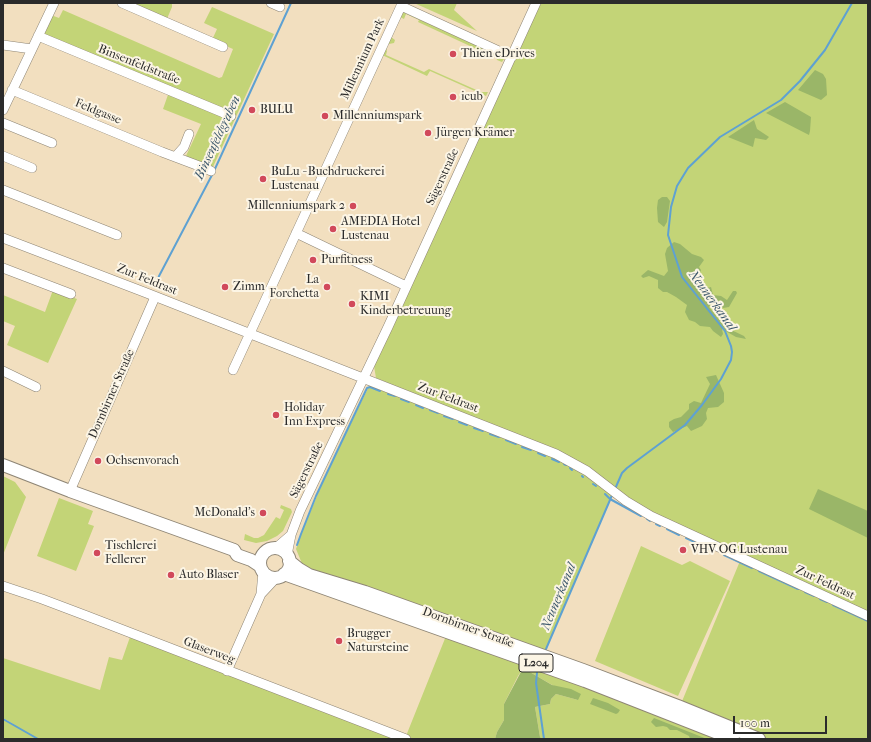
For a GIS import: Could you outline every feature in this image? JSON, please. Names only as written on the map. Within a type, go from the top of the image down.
[{"type":"main road","name":"Dornbirner Straße","points":[[3,464],[70,491],[234,550],[238,555],[251,560],[269,576],[280,576],[585,681],[734,739]]},
{"type":"main road","name":"Dornbirner Straße","points":[[234,550],[239,548],[250,551],[283,551],[299,569],[310,575],[365,592],[583,670],[759,739]]},
{"type":"main road","points":[[262,569],[260,561],[270,550]]},
{"type":"main road","points":[[280,576],[289,566],[288,558]]},
{"type":"street","points":[[3,110],[54,3]]},
{"type":"street","points":[[122,3],[223,47]]},
{"type":"street","points":[[270,3],[280,7]]},
{"type":"street","name":"Sägerstraße","points":[[288,558],[290,535],[536,3]]},
{"type":"street","name":"Millennium Park","points":[[233,370],[401,6],[512,57]]},
{"type":"street","name":"Binsenfeldstraße","points":[[38,36],[231,116]]},
{"type":"street","points":[[3,45],[32,49]]},
{"type":"street","name":"Feldgasse","points":[[12,90],[211,171]]},
{"type":"street","points":[[3,123],[52,143]]},
{"type":"street","points":[[175,157],[184,147],[189,134]]},
{"type":"street","points":[[3,156],[32,168]]},
{"type":"street","points":[[3,190],[117,235]]},
{"type":"street","points":[[296,233],[406,286]]},
{"type":"street","name":"Zur Feldrast","points":[[3,238],[556,454],[580,467],[651,516],[868,616]]},
{"type":"street","points":[[3,268],[71,294]]},
{"type":"street","name":"Dornbirner Straße","points":[[70,491],[155,297]]},
{"type":"street","points":[[3,371],[36,387]]},
{"type":"street","name":"Sägerstraße","points":[[270,550],[290,535]]},
{"type":"street","points":[[227,671],[261,594],[262,569]]},
{"type":"street","points":[[261,594],[280,576]]},
{"type":"street","name":"Glaserweg","points":[[3,586],[45,600],[406,739]]},
{"type":"green space","points":[[126,3],[172,3],[172,7],[166,21]]},
{"type":"green space","points":[[414,3],[457,3],[454,10],[477,31]]},
{"type":"green space","points":[[538,3],[868,3],[868,739],[542,739],[540,737],[535,707],[550,704],[551,699],[556,694],[578,700],[523,668],[504,704],[504,720],[495,739],[414,739],[406,736],[446,636],[678,711],[740,561],[642,508],[566,456],[376,378],[374,366]]},
{"type":"green space","points":[[212,7],[274,34],[212,169],[185,158],[201,124],[163,109],[170,89],[44,35],[51,15],[59,18],[63,10],[219,78],[222,77],[233,49],[212,40],[217,29],[204,23]]},
{"type":"green space","points":[[402,13],[405,13],[504,59],[502,62],[497,60],[496,58],[418,22],[419,20],[406,14],[404,19],[400,17]]},
{"type":"green space","points":[[399,19],[391,37],[395,40],[394,43],[389,44],[388,42]]},
{"type":"green space","points":[[386,48],[386,55],[424,72],[429,69],[481,92],[488,92],[486,96],[430,71],[427,76],[380,54]]},
{"type":"green space","points":[[815,70],[823,74],[826,79],[827,95],[821,100],[798,90]]},
{"type":"green space","points":[[785,102],[811,117],[809,135],[766,113]]},
{"type":"green space","points":[[754,120],[757,129],[769,137],[766,140],[755,138],[753,147],[728,137]]},
{"type":"green space","points":[[662,197],[667,197],[670,201],[667,222],[664,227],[658,222],[657,208],[658,200]]},
{"type":"green space","points":[[674,242],[680,244],[692,254],[701,257],[704,260],[699,267],[701,270],[698,279],[704,289],[711,287],[713,295],[721,296],[727,300],[733,291],[736,291],[737,293],[729,307],[723,308],[711,303],[709,307],[725,327],[744,336],[746,339],[736,337],[722,329],[723,334],[721,337],[710,327],[700,326],[689,320],[685,312],[687,305],[676,297],[667,292],[663,292],[658,288],[658,280],[649,276],[643,278],[641,276],[648,270],[664,276],[668,271],[665,254],[667,248]]},
{"type":"green space","points":[[53,290],[77,299],[48,363],[7,345],[15,326],[3,321],[3,295],[45,312]]},
{"type":"green space","points":[[716,375],[724,393],[724,402],[718,407],[708,408],[706,413],[707,419],[702,426],[691,431],[687,426],[673,432],[669,427],[669,422],[681,417],[689,409],[689,404],[694,401],[701,403],[710,384],[706,377]]},
{"type":"green space","points":[[370,384],[561,458],[613,494],[545,652],[349,585],[303,566],[296,549],[301,534],[327,472]]},
{"type":"green space","points":[[3,476],[15,482],[26,497],[3,555]]},
{"type":"green space","points":[[818,489],[868,511],[868,538],[809,509]]},
{"type":"green space","points":[[59,498],[93,511],[88,524],[94,526],[76,571],[37,556]]},
{"type":"green space","points":[[281,505],[291,509],[292,512],[283,531],[267,541],[256,543],[244,540],[245,534],[254,538],[264,535],[276,517],[280,519],[284,510],[280,508]]},
{"type":"green space","points":[[641,546],[682,565],[690,561],[730,581],[678,696],[595,661]]},
{"type":"green space","points":[[130,637],[400,739],[3,739],[3,719],[15,725],[3,718],[3,658],[100,690],[109,657],[122,660]]},
{"type":"green space","points":[[523,668],[552,685],[571,689],[581,694],[578,700],[556,694],[551,699],[550,704],[535,707],[540,737],[542,739],[495,739],[504,720],[504,704]]},
{"type":"green space","points":[[593,698],[608,703],[620,710],[616,714],[590,704]]},
{"type":"green space","points":[[654,718],[707,739],[690,739],[689,736],[677,730],[670,730],[663,726],[656,727],[651,722]]},
{"type":"waterway","name":"Binsenfeldgraben","points":[[214,171],[291,3]]},
{"type":"waterway","name":"Neunerkanal","points":[[615,489],[622,473],[627,468],[685,425],[721,379],[731,360],[731,346],[725,331],[682,277],[668,235],[671,207],[677,186],[688,168],[720,137],[781,100],[800,81],[825,50],[852,3]]},
{"type":"waterway","name":"Binsenfeldgraben","points":[[158,278],[212,175]]},
{"type":"waterway","points":[[297,545],[316,496],[367,388],[370,387],[380,391]]},
{"type":"waterway","points":[[388,394],[395,396]]},
{"type":"waterway","points":[[401,399],[409,402]]},
{"type":"waterway","points":[[416,405],[423,408]]},
{"type":"waterway","points":[[430,410],[438,413]]},
{"type":"waterway","points":[[444,416],[453,419]]},
{"type":"waterway","points":[[459,422],[467,425]]},
{"type":"waterway","points":[[474,428],[483,431]]},
{"type":"waterway","points":[[490,434],[499,437]]},
{"type":"waterway","points":[[506,440],[516,444]]},
{"type":"waterway","points":[[522,447],[531,450]]},
{"type":"waterway","points":[[538,453],[545,456]]},
{"type":"waterway","points":[[552,459],[559,462]]},
{"type":"waterway","name":"Neunerkanal","points":[[546,649],[613,493]]},
{"type":"waterway","points":[[605,494],[610,499],[641,516]]},
{"type":"waterway","points":[[656,524],[660,526]]},
{"type":"waterway","points":[[667,529],[679,535]]},
{"type":"waterway","points":[[686,538],[712,550]]},
{"type":"waterway","points":[[724,555],[752,568]]},
{"type":"waterway","points":[[759,571],[798,589]]},
{"type":"waterway","points":[[805,592],[814,596]]},
{"type":"waterway","points":[[820,599],[827,602]]},
{"type":"waterway","points":[[833,605],[868,621]]},
{"type":"waterway","name":"Neunerkanal","points":[[537,673],[536,683],[544,739]]},
{"type":"waterway","points":[[3,719],[38,739]]},
{"type":"place","name":"Thien eDrives","points":[[453,54]]},
{"type":"place","name":"icub","points":[[453,97]]},
{"type":"place","name":"BULU","points":[[252,110]]},
{"type":"place","name":"Millenniumspark","points":[[325,116]]},
{"type":"place","name":"Jürgen Krämer","points":[[428,133]]},
{"type":"place","name":"BuLu - Buchdruckerei Lustenau","points":[[263,179]]},
{"type":"place","name":"Millenniumspark 2","points":[[353,206]]},
{"type":"place","name":"AMEDIA Hotel Lustenau","points":[[333,229]]},
{"type":"place","name":"Purfitness","points":[[313,260]]},
{"type":"place","name":"Zimm","points":[[225,287]]},
{"type":"place","name":"La Forchetta","points":[[327,287]]},
{"type":"place","name":"KIMI Kinderbetreuung","points":[[352,304]]},
{"type":"place","name":"Holiday Inn Express","points":[[276,415]]},
{"type":"place","name":"Ochsenvorach","points":[[98,461]]},
{"type":"place","name":"McDonald's","points":[[263,513]]},
{"type":"place","name":"VHV OG Lustenau","points":[[683,550]]},
{"type":"place","name":"Tischlerei Fellerer","points":[[97,553]]},
{"type":"place","name":"Auto Blaser","points":[[171,575]]},
{"type":"place","name":"Brugger Natursteine","points":[[339,641]]}]
